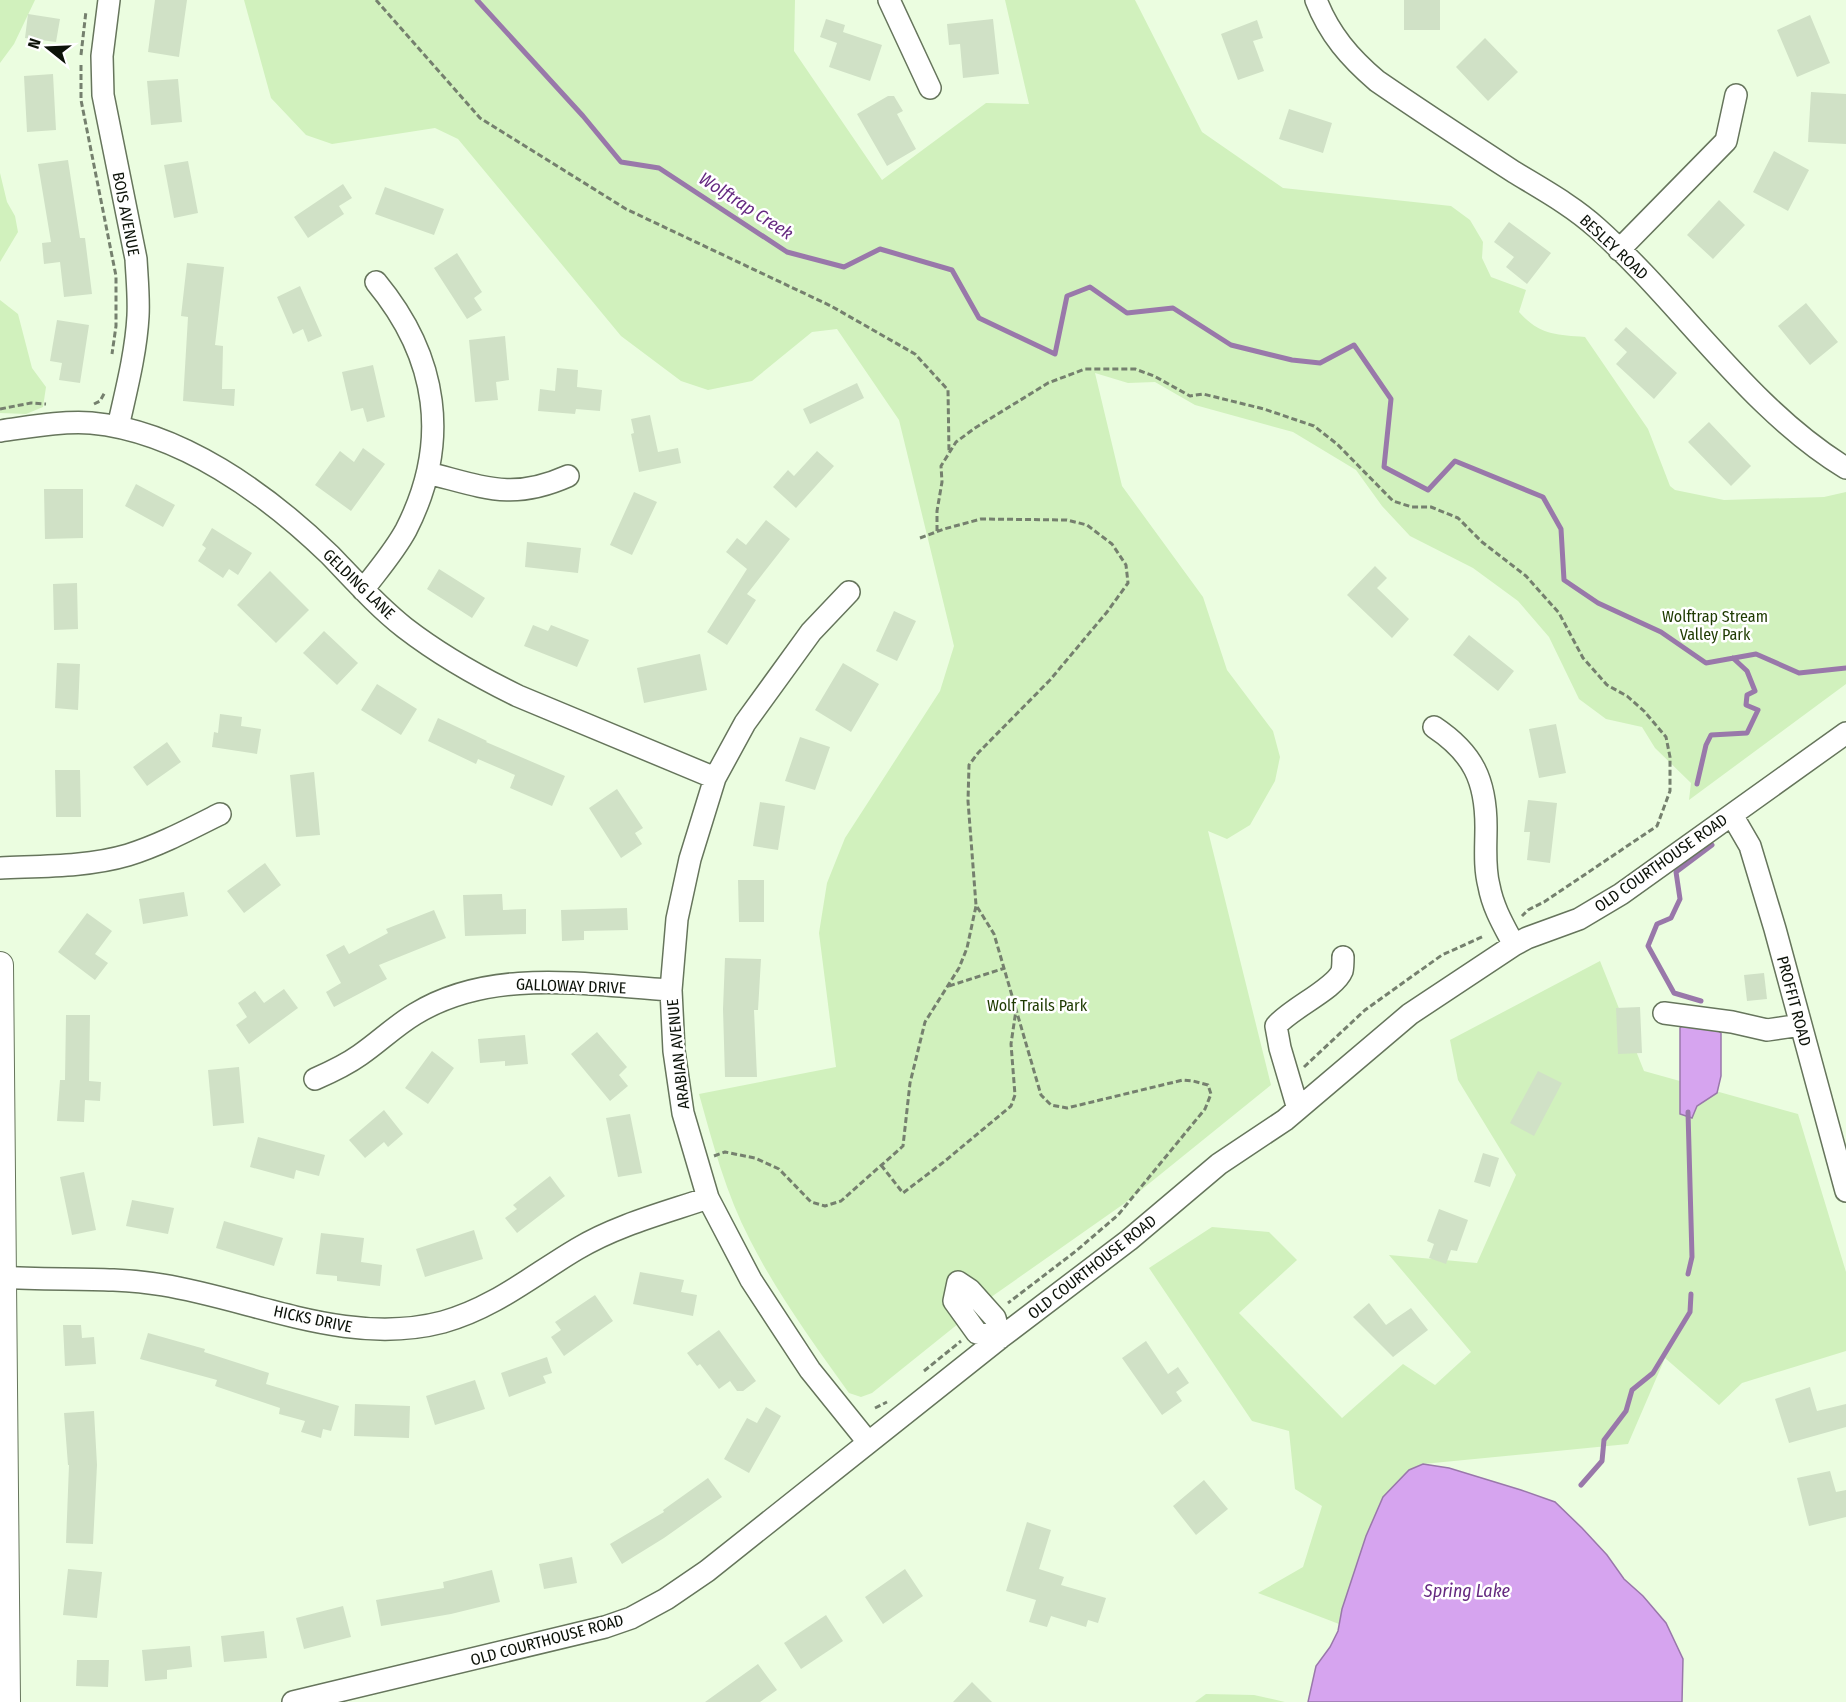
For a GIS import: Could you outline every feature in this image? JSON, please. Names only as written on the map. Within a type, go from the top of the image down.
[{"type":"main road","points":[[0,964],[7,1702]]},
{"type":"main road","points":[[6,1673],[21,1702]]},
{"type":"street","name":"BOIS AVENUE","points":[[109,0],[102,56],[103,94],[136,259],[138,286],[138,317],[133,356],[118,427]]},
{"type":"street","points":[[889,0],[930,88]]},
{"type":"street","name":"BESLEY ROAD","points":[[1316,0],[1335,38],[1354,61],[1377,81],[1596,226],[1780,417],[1826,456],[1846,468]]},
{"type":"street","points":[[1619,250],[1726,141],[1736,95]]},
{"type":"street","points":[[363,590],[405,532],[420,500],[428,473],[432,445],[433,416],[430,387],[423,360],[410,332],[376,282]]},
{"type":"street","name":"GELDING LANE","points":[[0,431],[57,423],[90,423],[149,435],[182,448],[221,470],[267,501],[304,532],[404,628],[448,658],[490,683],[715,778]]},
{"type":"street","points":[[428,473],[504,490],[526,490],[548,485],[568,476]]},
{"type":"street","name":"ARABIAN AVENUE","points":[[849,592],[811,632],[745,723],[715,778],[690,859],[677,920],[671,990],[676,1061],[683,1113],[708,1198],[751,1280],[810,1370],[868,1442]]},
{"type":"street","points":[[1434,727],[1464,751],[1476,769],[1486,824],[1488,886],[1497,912],[1514,945]]},
{"type":"street","name":"OLD COURTHOUSE ROAD","points":[[293,1702],[579,1634],[631,1618],[666,1599],[707,1571],[1000,1338],[1129,1240],[1217,1166],[1285,1120],[1410,1014],[1514,945],[1579,919],[1621,894],[1846,733]]},
{"type":"street","points":[[0,868],[70,865],[127,855],[158,844],[220,814]]},
{"type":"street","name":"PROFFIT ROAD","points":[[1732,815],[1750,846],[1846,1191]]},
{"type":"street","points":[[1298,1109],[1276,1026],[1284,1017],[1333,983],[1342,971],[1343,957]]},
{"type":"street","name":"GALLOWAY DRIVE","points":[[315,1079],[339,1069],[416,1013],[442,1000],[472,990],[540,982],[671,990]]},
{"type":"street","points":[[1664,1013],[1732,1022],[1767,1030],[1801,1025]]},
{"type":"street","name":"HICKS DRIVE","points":[[2,1277],[160,1284],[342,1327],[373,1330],[410,1328],[468,1314],[498,1300],[578,1248],[610,1232],[708,1198]]},
{"type":"street","points":[[958,1282],[970,1290],[993,1316],[1000,1338],[977,1333],[954,1301],[958,1282]]},
{"type":"path","points":[[376,0],[480,118],[626,209],[831,306],[915,354],[948,390],[949,454]]},
{"type":"path","points":[[86,11],[81,43],[81,100],[116,276],[116,326],[112,357]]},
{"type":"path","points":[[937,531],[937,511],[942,482],[941,466],[956,442],[1048,383],[1085,369],[1135,369],[1154,376],[1190,396],[1203,394],[1264,409],[1314,426],[1336,444],[1393,501],[1412,507],[1431,507],[1458,518],[1482,542],[1526,576],[1559,613],[1583,658],[1607,685],[1627,696],[1644,711],[1666,737],[1670,757],[1670,791],[1657,826],[1522,916]]},
{"type":"path","points":[[696,1161],[725,1152],[756,1158],[779,1169],[811,1202],[825,1206],[841,1201],[903,1146],[910,1083],[925,1023],[959,968],[967,948],[976,905],[968,801],[969,765],[1050,680],[1107,612],[1128,583],[1126,564],[1112,544],[1087,525],[1067,520],[981,519],[920,538]]},
{"type":"path","points":[[976,905],[994,934],[1041,1095],[1051,1105],[1067,1108],[1183,1080],[1208,1085],[1211,1094],[1205,1109],[1118,1215],[993,1316]]},
{"type":"path","points":[[1290,1080],[1365,1010],[1442,955],[1484,936]]},
{"type":"path","points":[[949,987],[1005,968]]},
{"type":"path","points":[[881,1165],[903,1193],[1011,1106],[1015,1095],[1011,1044],[1016,1008]]},
{"type":"path","points":[[924,1372],[975,1329]]},
{"type":"path","points":[[875,1408],[891,1399]]},
{"type":"green space","points":[[0,0],[35,0],[14,44],[0,63]]},
{"type":"green space","points":[[244,0],[795,0],[794,51],[882,180],[986,103],[1029,104],[1005,0],[1135,0],[1202,132],[1283,188],[1451,206],[1470,220],[1483,242],[1482,258],[1491,277],[1526,290],[1519,312],[1526,320],[1549,332],[1585,337],[1648,429],[1670,486],[1675,490],[1724,500],[1824,497],[1846,492],[1846,684],[1689,800],[1691,783],[1655,748],[1642,727],[1606,719],[1579,699],[1549,637],[1518,601],[1473,568],[1410,536],[1382,506],[1356,470],[1293,432],[1195,405],[1155,382],[1128,383],[1095,373],[1122,486],[1203,597],[1227,670],[1273,731],[1280,757],[1275,781],[1250,825],[1227,839],[1208,831],[1271,1085],[1125,1203],[994,1295],[872,1393],[861,1397],[849,1393],[784,1300],[741,1223],[727,1187],[699,1094],[836,1067],[819,933],[827,883],[845,838],[940,691],[954,646],[899,420],[837,329],[812,332],[752,381],[708,390],[681,381],[621,336],[458,139],[435,128],[332,144],[306,135],[271,98]]},
{"type":"green space","points":[[0,173],[18,232],[0,262]]},
{"type":"green space","points":[[0,300],[18,314],[32,368],[46,387],[43,407],[26,414],[0,413]]},
{"type":"green space","points":[[1600,961],[1644,1071],[1798,1114],[1846,1272],[1846,1351],[1742,1383],[1719,1405],[1665,1358],[1628,1444],[1423,1464],[1409,1470],[1383,1497],[1366,1536],[1339,1624],[1258,1593],[1303,1567],[1322,1506],[1295,1489],[1289,1431],[1252,1421],[1149,1268],[1212,1227],[1269,1232],[1297,1260],[1239,1313],[1342,1418],[1403,1364],[1435,1385],[1471,1352],[1389,1255],[1477,1263],[1516,1175],[1458,1080],[1450,1040]]},
{"type":"green space","points":[[1206,1694],[1254,1695],[1285,1702],[1195,1702]]},
{"type":"water","points":[[1685,1021],[1713,1027],[1721,1033],[1721,1076],[1717,1093],[1697,1106],[1692,1118],[1680,1114],[1680,1028]]},
{"type":"water","name":"Spring Lake","points":[[1423,1464],[1449,1468],[1555,1502],[1607,1555],[1624,1579],[1643,1596],[1666,1623],[1683,1659],[1682,1702],[1308,1702],[1316,1666],[1338,1631],[1342,1609],[1366,1536],[1383,1497],[1409,1470]]},
{"type":"building","points":[[155,0],[187,0],[179,57],[148,52]]},
{"type":"building","points":[[1404,0],[1440,0],[1440,30],[1404,30]]},
{"type":"building","points":[[28,14],[60,19],[56,42],[25,38]]},
{"type":"building","points":[[1810,15],[1830,63],[1797,77],[1777,30]]},
{"type":"building","points":[[826,19],[845,25],[843,32],[882,45],[870,81],[829,67],[837,43],[820,37]]},
{"type":"building","points":[[993,19],[999,74],[963,78],[960,44],[949,45],[947,24]]},
{"type":"building","points":[[1257,20],[1263,38],[1253,41],[1264,71],[1238,80],[1221,34]]},
{"type":"building","points":[[1485,38],[1518,72],[1488,101],[1456,67]]},
{"type":"building","points":[[53,74],[56,130],[27,132],[24,76]]},
{"type":"building","points":[[178,79],[182,122],[151,125],[147,81]]},
{"type":"building","points":[[1811,92],[1846,94],[1846,144],[1808,142]]},
{"type":"building","points":[[888,96],[894,96],[903,111],[897,114],[916,149],[887,166],[857,114]]},
{"type":"building","points":[[1289,109],[1332,123],[1323,153],[1279,139]]},
{"type":"building","points":[[1774,151],[1809,170],[1788,211],[1753,192]]},
{"type":"building","points":[[68,160],[80,238],[85,238],[92,294],[64,297],[60,262],[44,264],[42,243],[51,242],[38,164]]},
{"type":"building","points":[[188,161],[198,213],[174,218],[164,165]]},
{"type":"building","points":[[343,184],[352,198],[339,206],[344,214],[308,238],[294,217]]},
{"type":"building","points":[[385,187],[444,209],[434,235],[375,214]]},
{"type":"building","points":[[1719,200],[1745,225],[1713,259],[1687,235]]},
{"type":"building","points":[[1509,222],[1551,253],[1527,284],[1506,267],[1514,257],[1494,242]]},
{"type":"building","points":[[457,253],[482,292],[474,298],[482,310],[467,319],[434,268]]},
{"type":"building","points":[[187,263],[224,267],[215,345],[223,346],[222,389],[235,389],[234,406],[183,401],[188,317],[181,316]]},
{"type":"building","points":[[300,286],[322,336],[308,342],[303,329],[293,334],[277,297]]},
{"type":"building","points":[[1806,303],[1838,342],[1810,365],[1778,326]]},
{"type":"building","points":[[57,320],[89,325],[80,383],[59,380],[62,363],[50,361]]},
{"type":"building","points":[[1626,327],[1677,373],[1654,399],[1616,364],[1627,352],[1614,340]]},
{"type":"building","points":[[505,336],[509,380],[496,382],[498,400],[475,402],[469,340]]},
{"type":"building","points":[[373,365],[385,417],[367,422],[363,408],[351,411],[342,372]]},
{"type":"building","points":[[557,368],[578,370],[577,387],[602,390],[600,411],[576,409],[575,414],[538,411],[540,389],[555,391]]},
{"type":"building","points":[[857,383],[864,398],[810,424],[803,409]]},
{"type":"building","points":[[650,415],[658,452],[678,448],[681,463],[639,472],[631,434],[634,433],[631,419]]},
{"type":"building","points":[[1709,422],[1751,466],[1731,486],[1688,442]]},
{"type":"building","points":[[363,448],[385,464],[351,511],[315,485],[340,451],[354,462]]},
{"type":"building","points":[[817,451],[834,466],[796,508],[773,487],[788,470],[794,476]]},
{"type":"building","points":[[136,484],[175,505],[163,527],[125,506]]},
{"type":"building","points":[[44,489],[83,489],[83,538],[45,539]]},
{"type":"building","points":[[634,492],[657,502],[632,555],[610,545]]},
{"type":"building","points":[[766,520],[790,539],[747,594],[756,600],[727,645],[707,632],[747,569],[726,552],[737,538],[746,545]]},
{"type":"building","points":[[212,528],[252,553],[238,575],[229,569],[223,578],[198,561],[206,548],[202,545]]},
{"type":"building","points":[[527,542],[581,548],[578,573],[525,567]]},
{"type":"building","points":[[1375,566],[1387,578],[1377,588],[1409,619],[1392,638],[1347,595]]},
{"type":"building","points":[[439,569],[485,598],[472,618],[427,589]]},
{"type":"building","points":[[270,571],[309,610],[276,643],[237,605]]},
{"type":"building","points":[[77,583],[78,629],[54,630],[53,584]]},
{"type":"building","points":[[894,611],[916,621],[897,661],[876,651]]},
{"type":"building","points":[[533,625],[548,631],[551,625],[589,640],[577,667],[524,646]]},
{"type":"building","points":[[324,631],[358,663],[337,685],[303,653]]},
{"type":"building","points":[[1469,635],[1514,671],[1498,691],[1453,655]]},
{"type":"building","points":[[700,654],[707,690],[644,703],[637,668]]},
{"type":"building","points":[[57,663],[80,664],[78,710],[55,708]]},
{"type":"building","points":[[843,663],[879,684],[851,732],[815,710]]},
{"type":"building","points":[[377,684],[417,709],[401,735],[361,710]]},
{"type":"building","points":[[220,714],[242,717],[241,726],[261,729],[257,754],[212,747],[214,732],[218,733]]},
{"type":"building","points":[[438,718],[486,742],[565,776],[552,806],[510,788],[515,775],[478,759],[476,764],[428,741]]},
{"type":"building","points":[[1556,724],[1566,773],[1539,778],[1529,729]]},
{"type":"building","points":[[800,737],[830,747],[815,790],[785,781]]},
{"type":"building","points":[[167,742],[181,762],[147,786],[133,767]]},
{"type":"building","points":[[55,770],[80,770],[81,817],[56,817]]},
{"type":"building","points":[[314,772],[320,835],[296,837],[290,775]]},
{"type":"building","points":[[617,789],[643,828],[635,833],[642,844],[621,858],[589,808]]},
{"type":"building","points":[[1528,800],[1557,803],[1550,863],[1527,860],[1530,832],[1524,832]]},
{"type":"building","points":[[760,802],[785,806],[778,850],[753,846]]},
{"type":"building","points":[[265,863],[281,885],[244,913],[227,891]]},
{"type":"building","points":[[738,880],[764,880],[764,922],[739,922]]},
{"type":"building","points":[[184,892],[188,916],[143,924],[139,899]]},
{"type":"building","points":[[502,894],[503,910],[526,909],[526,934],[465,936],[463,895]]},
{"type":"building","points":[[627,908],[628,930],[584,931],[584,940],[562,941],[561,910]]},
{"type":"building","points":[[434,910],[446,938],[379,965],[387,979],[334,1007],[326,992],[341,983],[326,955],[344,945],[349,954],[388,933],[386,929]]},
{"type":"building","points":[[87,913],[112,931],[95,954],[108,963],[95,980],[58,952]]},
{"type":"building","points":[[725,958],[761,959],[758,1010],[754,1010],[757,1077],[725,1077],[723,1009]]},
{"type":"building","points":[[1764,973],[1767,999],[1747,1001],[1744,975]]},
{"type":"building","points":[[284,989],[298,1008],[249,1044],[236,1025],[247,1017],[238,1003],[255,991],[264,1003]]},
{"type":"building","points":[[1640,1007],[1642,1053],[1618,1054],[1616,1008]]},
{"type":"building","points":[[66,1015],[90,1015],[89,1081],[101,1082],[100,1101],[85,1100],[84,1122],[57,1121],[60,1080],[65,1080]]},
{"type":"building","points":[[597,1032],[627,1067],[619,1075],[628,1086],[610,1101],[571,1054]]},
{"type":"building","points":[[525,1035],[528,1064],[505,1066],[505,1061],[480,1063],[478,1039]]},
{"type":"building","points":[[432,1051],[454,1068],[428,1104],[405,1088]]},
{"type":"building","points":[[239,1067],[244,1123],[213,1126],[208,1070]]},
{"type":"building","points":[[1538,1071],[1562,1083],[1534,1136],[1510,1123]]},
{"type":"building","points":[[384,1110],[403,1134],[388,1147],[384,1142],[365,1158],[349,1140]]},
{"type":"building","points":[[630,1114],[642,1173],[618,1177],[606,1118]]},
{"type":"building","points":[[258,1137],[325,1155],[319,1176],[296,1170],[294,1179],[250,1167]]},
{"type":"building","points":[[1483,1153],[1499,1158],[1490,1187],[1474,1182]]},
{"type":"building","points":[[84,1172],[96,1230],[72,1235],[60,1177]]},
{"type":"building","points":[[550,1176],[565,1196],[517,1233],[505,1218],[517,1209],[513,1205]]},
{"type":"building","points":[[132,1200],[174,1208],[168,1234],[126,1226]]},
{"type":"building","points":[[1439,1209],[1468,1220],[1457,1251],[1451,1250],[1446,1264],[1429,1258],[1434,1244],[1427,1241]]},
{"type":"building","points":[[224,1221],[283,1238],[274,1266],[216,1248]]},
{"type":"building","points":[[474,1230],[483,1259],[425,1277],[416,1249]]},
{"type":"building","points":[[321,1233],[364,1238],[361,1262],[382,1265],[380,1286],[337,1281],[337,1276],[316,1274]]},
{"type":"building","points":[[640,1272],[684,1280],[681,1292],[697,1295],[693,1316],[633,1304]]},
{"type":"building","points":[[595,1295],[613,1321],[564,1356],[551,1337],[561,1330],[555,1322]]},
{"type":"building","points":[[1369,1303],[1386,1325],[1411,1308],[1428,1330],[1393,1357],[1353,1317]]},
{"type":"building","points":[[63,1325],[81,1325],[82,1338],[94,1337],[96,1364],[65,1366]]},
{"type":"building","points":[[719,1330],[756,1381],[743,1391],[737,1391],[730,1381],[719,1389],[700,1364],[697,1366],[687,1353]]},
{"type":"building","points":[[148,1333],[205,1349],[204,1352],[269,1373],[266,1384],[339,1406],[331,1431],[323,1429],[321,1438],[301,1432],[305,1421],[279,1414],[280,1408],[215,1386],[217,1380],[140,1359]]},
{"type":"building","points":[[1146,1341],[1168,1374],[1178,1367],[1189,1383],[1176,1392],[1182,1401],[1162,1415],[1122,1358]]},
{"type":"building","points":[[547,1357],[552,1373],[543,1376],[546,1383],[509,1397],[501,1373]]},
{"type":"building","points":[[475,1380],[485,1409],[435,1425],[426,1396]]},
{"type":"building","points":[[1810,1387],[1817,1411],[1846,1404],[1846,1427],[1789,1443],[1775,1399]]},
{"type":"building","points":[[355,1404],[410,1406],[409,1438],[354,1436]]},
{"type":"building","points":[[766,1407],[781,1416],[749,1473],[724,1459],[747,1418],[757,1423]]},
{"type":"building","points":[[94,1411],[97,1465],[93,1544],[66,1543],[69,1465],[64,1413]]},
{"type":"building","points":[[1830,1471],[1836,1492],[1846,1490],[1846,1517],[1809,1526],[1797,1478]]},
{"type":"building","points":[[708,1478],[722,1497],[622,1564],[610,1544],[664,1512],[663,1510]]},
{"type":"building","points":[[1204,1480],[1228,1509],[1196,1535],[1173,1506]]},
{"type":"building","points":[[1027,1522],[1051,1530],[1039,1569],[1064,1577],[1061,1585],[1106,1598],[1098,1623],[1088,1620],[1086,1627],[1051,1616],[1047,1627],[1029,1622],[1036,1600],[1006,1591]]},
{"type":"building","points":[[572,1557],[577,1583],[544,1589],[539,1564]]},
{"type":"building","points":[[68,1569],[102,1572],[97,1618],[63,1615]]},
{"type":"building","points":[[905,1569],[923,1596],[883,1624],[865,1597]]},
{"type":"building","points":[[492,1570],[500,1602],[451,1614],[381,1626],[376,1600],[444,1588],[443,1582]]},
{"type":"building","points":[[343,1606],[351,1637],[304,1649],[296,1618]]},
{"type":"building","points":[[826,1615],[843,1641],[801,1669],[784,1643]]},
{"type":"building","points":[[264,1631],[267,1658],[224,1662],[221,1636]]},
{"type":"building","points":[[190,1646],[192,1667],[167,1670],[167,1679],[145,1681],[142,1650]]},
{"type":"building","points":[[77,1660],[109,1660],[108,1687],[76,1686]]},
{"type":"building","points":[[758,1664],[777,1690],[760,1702],[705,1702]]},
{"type":"building","points":[[972,1682],[992,1702],[953,1702]]},
{"type":"waterway","name":"Wolftrap Creek","points":[[477,0],[583,116],[621,162],[659,168],[787,252],[844,267],[880,249],[952,270],[979,318],[1055,354],[1067,296],[1090,287],[1127,313],[1173,308],[1231,345],[1292,360],[1320,363],[1354,345],[1391,399],[1384,467],[1428,490],[1455,461],[1543,497],[1561,529],[1564,580],[1598,603],[1661,632],[1706,663],[1756,654],[1799,673],[1846,668]]},
{"type":"waterway","points":[[1697,784],[1706,745],[1711,735],[1747,733],[1758,710],[1746,705],[1747,695],[1755,691],[1747,671],[1733,658]]},
{"type":"waterway","points":[[1701,1001],[1674,993],[1648,946],[1657,924],[1671,918],[1680,899],[1676,872],[1712,845]]},
{"type":"waterway","points":[[1688,1112],[1692,1257],[1688,1274]]},
{"type":"waterway","points":[[1581,1485],[1602,1461],[1604,1440],[1626,1411],[1632,1390],[1653,1373],[1690,1312],[1691,1294]]},
{"type":"park label","name":"Wolftrap Stream Valley Park","points":[[1715,625]]},
{"type":"park label","name":"Wolf Trails Park","points":[[1037,1005]]}]
